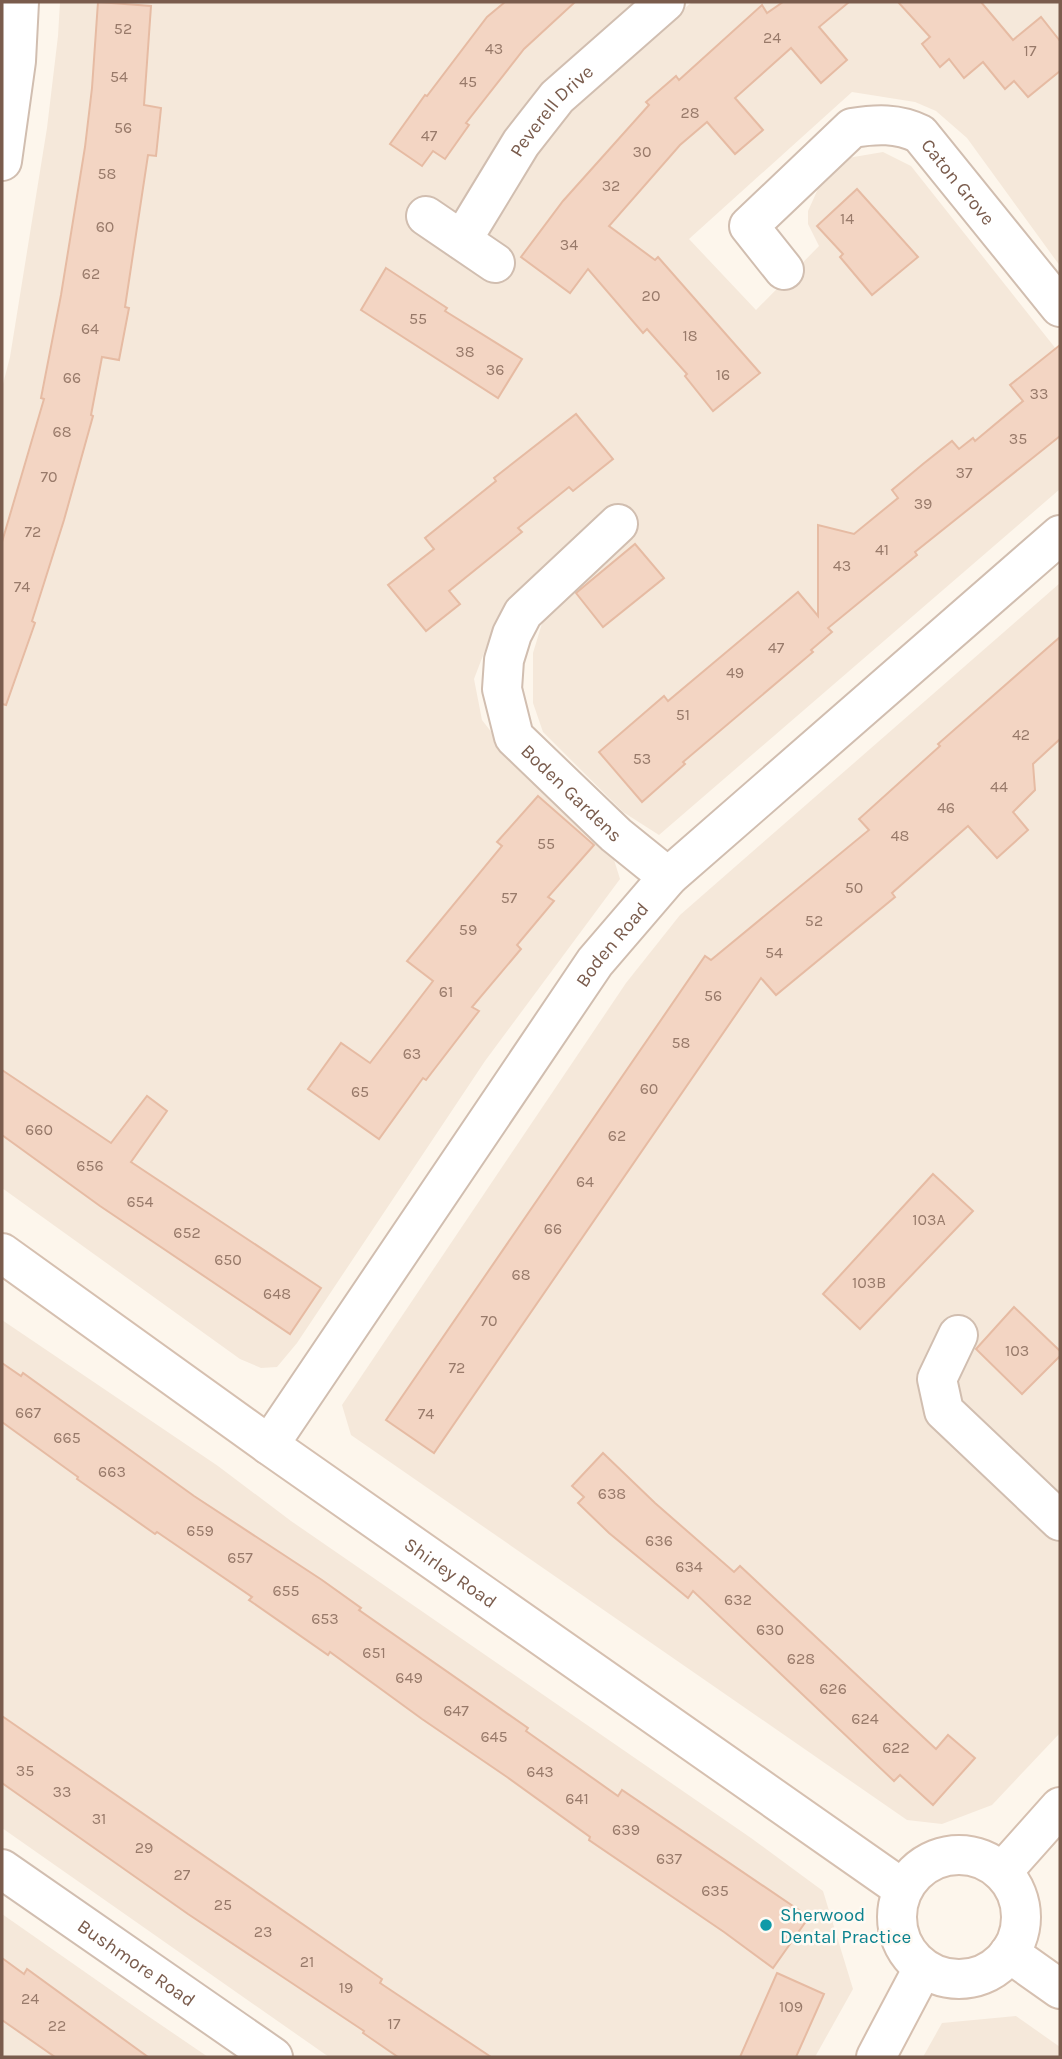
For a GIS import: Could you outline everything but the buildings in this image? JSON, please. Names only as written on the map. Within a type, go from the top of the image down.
[{"type":"street","points":[[2,161],[16,61],[19,2]]},
{"type":"street","name":"Peverell Drive","points":[[462,240],[521,143],[557,97],[665,2]]},
{"type":"street","name":"Caton Grove","points":[[784,270],[749,226],[852,128],[872,125],[903,126],[920,134],[1060,307]]},
{"type":"street","points":[[426,216],[495,263]]},
{"type":"street","name":"Boden Gardens","points":[[618,524],[523,613],[512,634],[504,660],[502,689],[514,737],[616,835],[668,877]]},
{"type":"street","name":"Boden Road","points":[[269,1445],[595,962],[668,877],[1060,535]]},
{"type":"street","name":"Shirley Road","points":[[2,1253],[269,1445],[903,1888]]},
{"type":"street","points":[[958,1335],[937,1379],[944,1411],[1060,1521]]},
{"type":"street","points":[[1002,1872],[1060,1807]]},
{"type":"street","points":[[949,1856],[968,1856],[986,1861],[1002,1872],[1013,1886],[1020,1912],[1017,1938],[1009,1953],[995,1967],[978,1976],[959,1979],[941,1976],[923,1968],[910,1956],[899,1932],[898,1906],[903,1888],[915,1873],[930,1862],[949,1856]]},
{"type":"street","name":"Bushmore Road","points":[[2,1869],[273,2057]]},
{"type":"street","points":[[1009,1953],[1060,1989]]},
{"type":"street","points":[[876,2057],[923,1968]]},
{"type":"shaded area","points":[[60,2],[631,2],[655,34],[692,2],[1060,2],[1060,266],[967,138],[936,111],[915,102],[852,92],[689,239],[756,310],[819,246],[808,224],[808,211],[822,180],[842,159],[883,152],[911,166],[1060,354],[1060,489],[659,835],[623,812],[543,732],[533,703],[533,653],[543,620],[636,535],[620,509],[495,624],[474,679],[482,720],[513,760],[611,850],[620,879],[485,1061],[297,1343],[277,1367],[261,1368],[240,1359],[2,1188],[2,388],[10,357],[47,128]]},
{"type":"shaded area","points":[[1060,583],[1060,1733],[992,1805],[942,1824],[907,1820],[351,1435],[342,1405],[626,983],[680,915]]},
{"type":"shaded area","points":[[2,1320],[218,1466],[291,1521],[751,1838],[823,1891],[853,1989],[815,2057],[329,2057],[2,1828]]},
{"type":"shaded area","points":[[2,1914],[145,2014],[208,2057],[2,2057]]},
{"type":"shaded area","points":[[1016,2016],[1060,2047],[1060,2057],[923,2057],[942,2023]]},
{"type":"place","name":"Sherwood Dental Practice","points":[[766,1925]]}]
